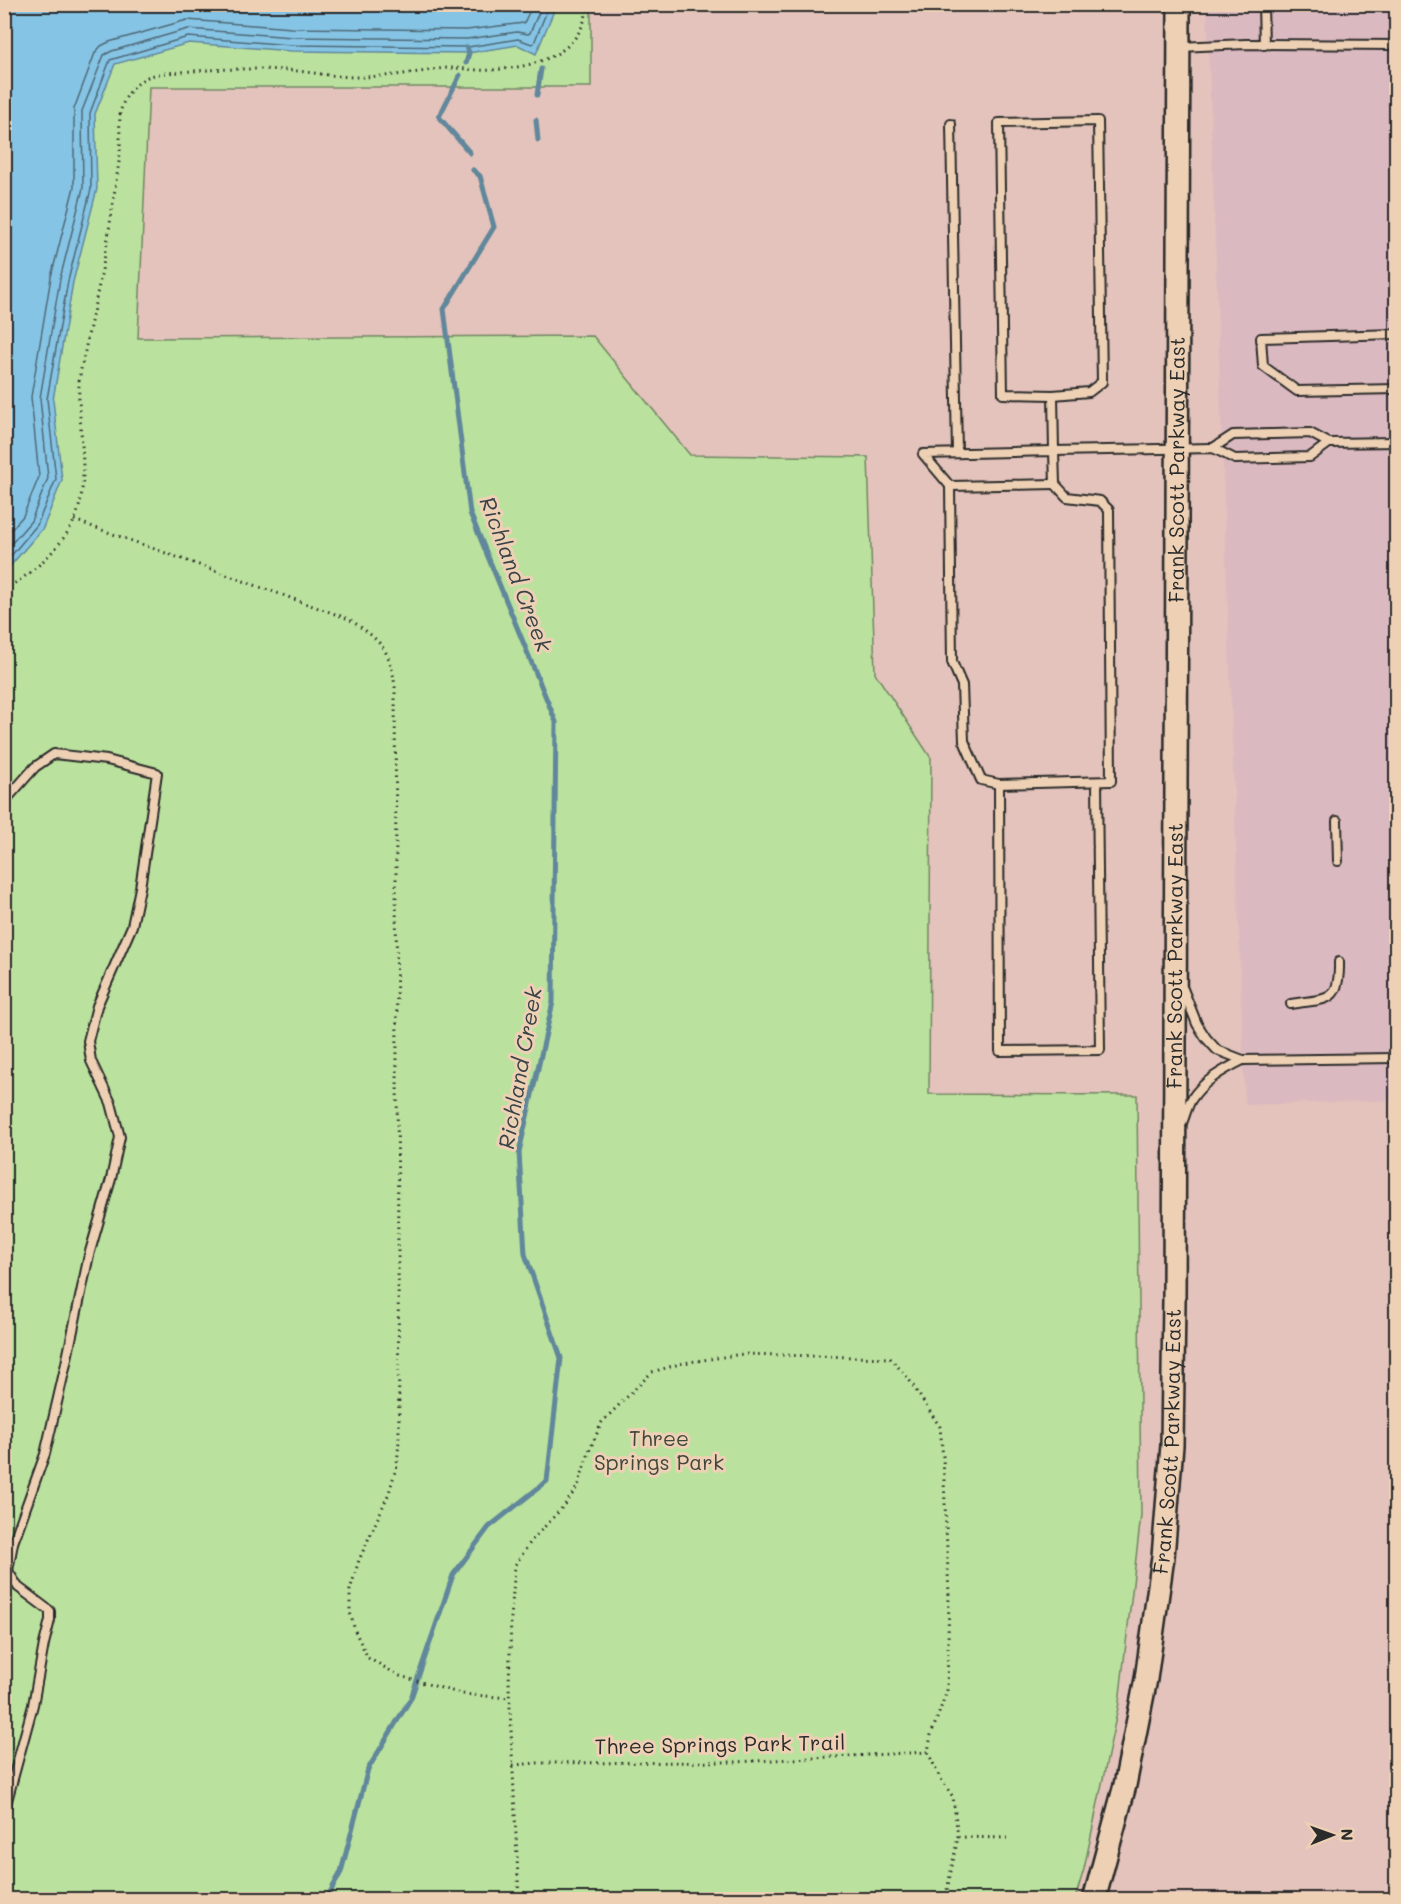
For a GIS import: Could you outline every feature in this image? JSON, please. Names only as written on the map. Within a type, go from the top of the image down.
[{"type":"main road","name":"Frank Scott Parkway East","points":[[1094,1899],[1125,1785],[1142,1700],[1163,1557],[1172,1445],[1179,4]]},
{"type":"lane","points":[[1263,4],[1264,45]]},
{"type":"lane","points":[[1179,47],[1396,45]]},
{"type":"lane","points":[[1098,121],[1102,382],[1089,392],[1053,395],[1003,394],[999,123],[1098,121]]},
{"type":"lane","points":[[1395,121],[1396,200]]},
{"type":"lane","points":[[951,124],[957,453]]},
{"type":"lane","points":[[1396,334],[1261,338],[1261,345],[1263,366],[1297,391],[1396,389]]},
{"type":"lane","points":[[1053,395],[1053,452],[1055,484],[1067,497],[1100,501],[1109,510],[1111,781],[999,784],[981,780],[964,741],[962,685],[952,662],[950,486],[923,454],[1053,452],[1178,448],[1213,448],[1235,459],[1310,457],[1329,443]]},
{"type":"lane","points":[[1213,448],[1233,435],[1310,433],[1329,443],[1396,442]]},
{"type":"lane","points":[[950,486],[1055,484]]},
{"type":"lane","points":[[4,802],[35,767],[54,754],[107,760],[157,773],[132,926],[97,1006],[88,1041],[91,1061],[111,1103],[120,1137],[111,1179],[89,1255],[45,1454],[13,1544],[8,1571],[18,1587],[50,1611],[50,1620],[33,1705],[4,1812]]},
{"type":"lane","points":[[999,784],[1000,1051],[1100,1050],[1097,782]]},
{"type":"lane","points":[[1337,821],[1338,861]]},
{"type":"lane","points":[[1291,1004],[1330,997],[1336,991],[1340,978],[1340,962]]},
{"type":"lane","points":[[1175,970],[1197,1024],[1217,1050],[1244,1060],[1396,1058]]},
{"type":"lane","points":[[1175,1141],[1190,1101],[1219,1072],[1244,1060]]},
{"type":"path","points":[[4,589],[15,584],[40,564],[59,542],[74,520],[80,500],[82,479],[79,380],[102,271],[121,151],[119,123],[122,104],[131,89],[144,78],[220,69],[284,70],[356,77],[417,73],[449,68],[489,71],[517,67],[546,61],[566,49],[580,33],[588,4]]},
{"type":"path","points":[[74,520],[349,619],[375,637],[384,648],[392,667],[395,687],[399,1441],[397,1465],[389,1493],[359,1560],[350,1590],[350,1612],[355,1631],[368,1658],[400,1676],[462,1694],[510,1698]]},
{"type":"path","points":[[519,1899],[510,1698],[511,1618],[515,1564],[532,1540],[564,1506],[578,1486],[602,1422],[652,1372],[683,1363],[743,1354],[890,1358],[908,1378],[940,1427],[949,1594],[947,1691],[931,1735],[928,1752],[939,1776],[954,1797],[958,1837],[945,1899]]},
{"type":"path","name":"Three Springs Park Trail","points":[[512,1765],[746,1762],[928,1752]]},
{"type":"path","points":[[958,1837],[1007,1838]]},
{"type":"shaded area","points":[[1207,5],[1396,5],[1396,1100],[1245,1105]]},
{"type":"green space","name":"Three Springs Park","points":[[5,5],[591,5],[591,87],[149,87],[138,338],[593,336],[690,455],[868,457],[875,673],[931,758],[929,1094],[1137,1095],[1141,1515],[1119,1703],[1084,1869],[1075,1899],[5,1900]]},
{"type":"water","points":[[5,4],[552,4],[553,13],[536,54],[518,45],[468,53],[291,51],[189,43],[115,64],[95,114],[97,189],[73,282],[53,400],[62,480],[43,528],[5,572]]},
{"type":"waterway","name":"Richland Creek","points":[[466,63],[469,53],[467,47]]},
{"type":"waterway","points":[[537,95],[541,69]]},
{"type":"waterway","name":"Richland Creek","points":[[460,75],[439,117],[470,153]]},
{"type":"waterway","points":[[536,120],[538,140]]},
{"type":"waterway","name":"Richland Creek","points":[[326,1900],[341,1872],[368,1769],[411,1698],[453,1575],[489,1527],[547,1481],[561,1358],[525,1254],[519,1152],[553,1002],[556,722],[470,513],[444,309],[494,227],[480,176],[473,170]]}]
